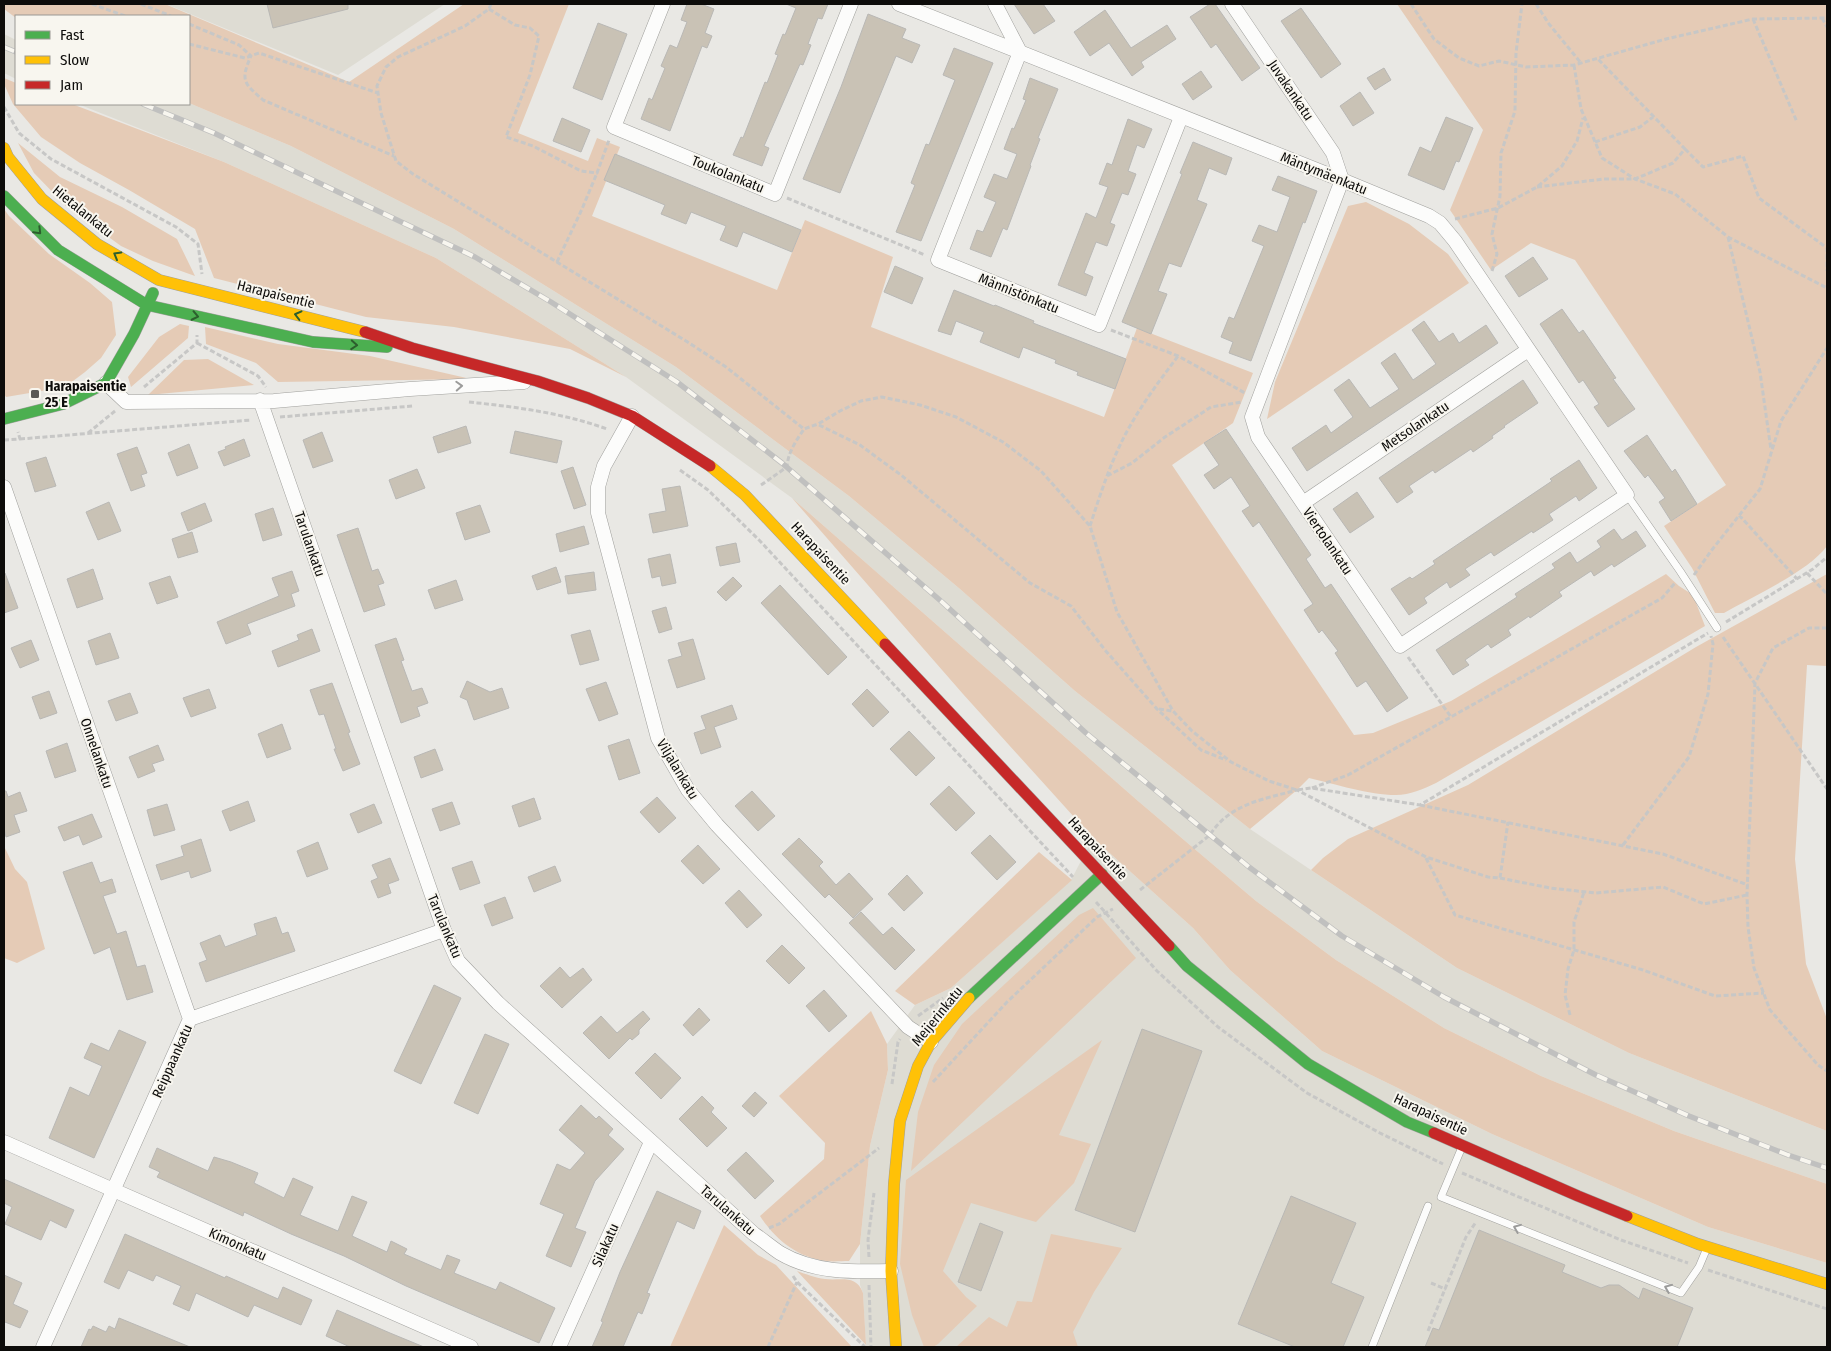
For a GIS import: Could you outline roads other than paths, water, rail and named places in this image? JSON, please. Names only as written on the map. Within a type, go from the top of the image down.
[{"type":"main road","name":"Hietalankatu","points":[[4,148],[8,157],[42,199],[97,244],[159,280]]},
{"type":"main road","points":[[4,196],[58,250],[147,305]]},
{"type":"main road","points":[[4,419],[63,404],[106,383],[134,334],[159,280]]},
{"type":"main road","name":"Harapaisentie","points":[[159,280],[371,333],[412,348],[588,398],[632,416],[713,468],[745,495],[1187,966],[1308,1064],[1407,1122],[1578,1196],[1708,1248],[1827,1284]]},
{"type":"main road","name":"Harapaisentie","points":[[147,305],[313,342],[412,348]]},
{"type":"main road","name":"Meijerinkatu","points":[[896,1347],[891,1271],[894,1184],[900,1121],[918,1066],[931,1042],[962,1004],[1102,874]]},
{"type":"street","name":"Toukolankatu","points":[[663,4],[614,127],[775,194],[851,4]]},
{"type":"street","name":"Mäntymäenkatu","points":[[899,4],[1342,180],[1429,216],[1440,223],[1455,241],[1627,495]]},
{"type":"street","points":[[995,4],[1020,52]]},
{"type":"street","name":"Juvakankatu","points":[[1232,4],[1333,153],[1342,180]]},
{"type":"street","name":"Männistönkatu","points":[[1020,52],[938,260],[1099,325],[1181,116]]},
{"type":"street","name":"Viertolankatu","points":[[1342,180],[1252,417],[1258,436],[1400,646],[1627,495]]},
{"type":"street","name":"Metsolankatu","points":[[1303,503],[1528,350]]},
{"type":"street","points":[[106,383],[126,402],[267,401],[410,389],[537,382]]},
{"type":"street","name":"Tarulankatu","points":[[267,401],[267,419],[444,930],[458,961],[498,1004],[754,1234],[780,1253],[810,1266],[845,1272],[891,1271]]},
{"type":"street","name":"Viljalankatu","points":[[632,416],[604,466],[598,487],[598,513],[658,738],[688,790],[717,825],[908,1028],[931,1042]]},
{"type":"street","name":"Onnelankatu","points":[[4,488],[190,1019]]},
{"type":"street","name":"Reippaankatu","points":[[43,1347],[190,1019],[444,930]]},
{"type":"street","name":"Kimonkatu","points":[[4,1142],[471,1347]]},
{"type":"street","name":"Silakatu","points":[[559,1347],[651,1142]]},
{"type":"lane","points":[[1627,495],[1717,628]]},
{"type":"lane","points":[[1462,1146],[1441,1197],[1680,1293],[1699,1267],[1708,1248]]},
{"type":"lane","points":[[1372,1347],[1428,1206]]},
{"type":"railway","points":[[4,47],[15,52]]},
{"type":"railway","points":[[145,105],[214,133],[475,257],[551,302],[677,382],[782,463],[942,602],[1086,733],[1249,867],[1342,936],[1444,997],[1596,1075],[1689,1116],[1788,1155],[1827,1168]]},
{"type":"place","name":"Harapaisentie 25 E","points":[[35,394]]}]
